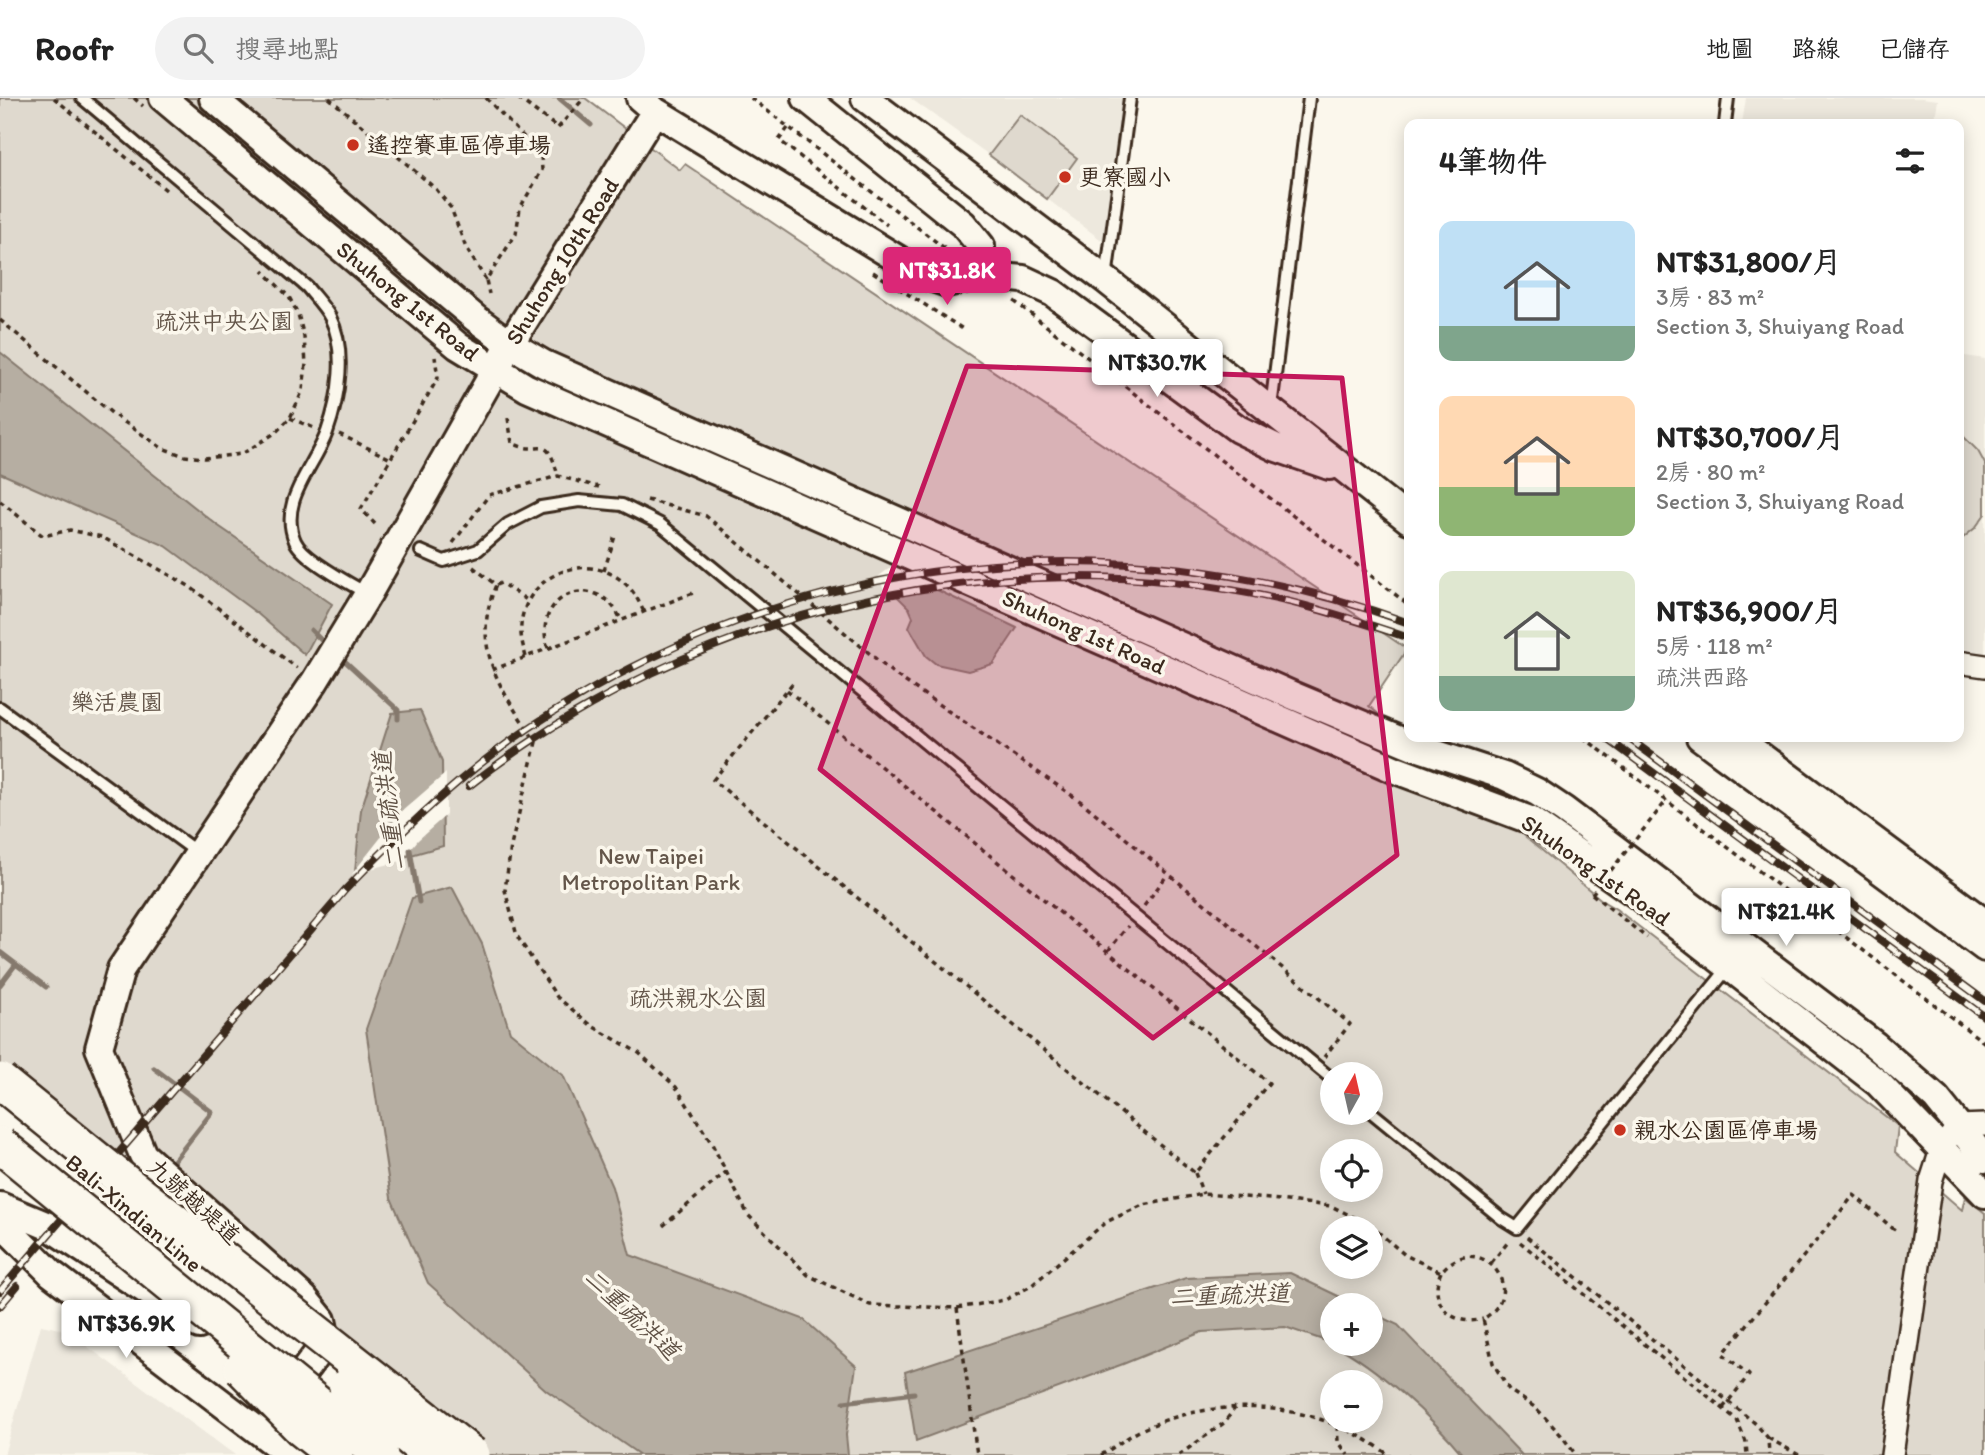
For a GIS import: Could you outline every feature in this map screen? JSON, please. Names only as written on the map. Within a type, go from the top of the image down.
[{"type":"highway","points":[[0,1081],[472,1455]]},
{"type":"highway","name":"Bali-Xindian Line","points":[[0,1105],[118,1197],[204,1271],[431,1455]]},
{"type":"highway","name":"Bali-Xindian Line","points":[[0,1145],[380,1455]]},
{"type":"highway","points":[[112,1236],[302,1429],[335,1455]]},
{"type":"street","name":"Shuhong 1st Road","points":[[163,98],[458,346],[527,388],[1396,770],[1530,820],[1636,894],[1878,1083],[1985,1194]]},
{"type":"street","name":"Shuhong 1st Road","points":[[214,98],[475,318],[510,344],[556,370],[1294,696],[1416,747],[1504,776],[1537,792],[1875,1045],[1936,1098],[1985,1159]]},
{"type":"street","points":[[648,105],[924,275],[947,283],[970,267],[981,246],[963,224],[806,98]]},
{"type":"street","points":[[865,98],[1106,280],[1404,516]]},
{"type":"street","name":"Shuhong 10th Road","points":[[368,594],[648,105]]},
{"type":"street","points":[[970,267],[1023,279],[1053,293],[1238,429],[1277,448],[1348,472]]},
{"type":"street","name":"九號越堤道","points":[[0,1206],[48,1226],[282,1380],[304,1371],[322,1347],[325,1334],[321,1321],[304,1298],[143,1155],[99,1048],[121,969],[315,681],[368,594]]},
{"type":"street","points":[[1964,663],[1985,666]]},
{"type":"street","points":[[1707,742],[1985,948]]},
{"type":"street","points":[[1742,742],[1985,923]]},
{"type":"street","points":[[1892,1455],[1931,1181],[1942,1147],[1958,1126],[1985,1125]]},
{"type":"street","points":[[0,1222],[52,1274],[279,1451]]},
{"type":"lane","points":[[82,98],[307,287],[330,317],[339,351],[338,385],[327,431],[293,499],[290,522],[296,543],[318,564],[368,594]]},
{"type":"lane","points":[[1106,280],[1130,98]]},
{"type":"lane","points":[[1270,410],[1310,98]]},
{"type":"lane","points":[[1726,119],[1728,98]]},
{"type":"lane","points":[[421,551],[444,561],[478,550],[508,524],[541,507],[579,501],[622,505],[660,524],[1320,1070]]},
{"type":"lane","points":[[0,708],[198,852]]},
{"type":"lane","points":[[1383,1122],[1501,1219],[1517,1228],[1730,966]]},
{"type":"path","points":[[54,98],[169,192]]},
{"type":"path","points":[[329,98],[436,189],[451,208],[466,248],[486,280],[489,295]]},
{"type":"path","points":[[486,98],[541,155],[542,170],[520,208],[516,234],[486,280]]},
{"type":"path","points":[[518,98],[558,128],[584,98]]},
{"type":"path","points":[[753,99],[970,267]]},
{"type":"path","points":[[0,320],[114,415],[162,449],[185,456],[205,458],[242,454],[275,433],[290,418],[303,390],[306,364],[304,337],[298,314],[289,297],[258,266]]},
{"type":"path","points":[[1010,299],[1404,600]]},
{"type":"path","points":[[290,418],[391,458]]},
{"type":"path","points":[[508,418],[512,443],[522,448],[545,448],[552,454],[558,476]]},
{"type":"path","points":[[496,585],[477,568],[444,561],[456,538],[489,495],[558,476],[612,490]]},
{"type":"path","points":[[639,498],[706,516],[894,674],[1083,803],[1350,1024],[1316,1067]]},
{"type":"path","points":[[0,501],[43,536],[70,530],[102,537],[178,580],[315,681]]},
{"type":"path","points":[[604,571],[615,536]]},
{"type":"path","points":[[526,657],[521,627],[528,601],[544,581],[566,570],[579,568],[604,571],[623,581],[631,589],[644,611]]},
{"type":"path","points":[[496,585],[501,583],[528,601]]},
{"type":"path","points":[[496,585],[488,606],[486,649],[492,670],[536,742],[511,846],[505,890],[517,936],[557,997],[592,1026],[639,1053],[676,1087],[712,1144],[748,1215],[808,1275],[870,1305],[957,1308],[1005,1300],[1031,1286],[1106,1222],[1143,1205],[1203,1194],[1331,1206],[1370,1225],[1405,1255],[1441,1272]]},
{"type":"path","points":[[548,648],[545,635],[548,615],[553,606],[570,593],[599,594],[615,607],[621,620]]},
{"type":"path","points":[[492,670],[693,593]]},
{"type":"path","points":[[795,680],[713,780],[1195,1173],[1203,1194]]},
{"type":"path","points":[[787,690],[1269,1083],[1195,1173]]},
{"type":"path","points":[[1590,742],[1985,1043]]},
{"type":"path","points":[[1647,938],[1592,894],[1667,800]]},
{"type":"path","points":[[663,1226],[726,1172]]},
{"type":"path","points":[[1723,1408],[1749,1375],[1723,1354],[1854,1195],[1898,1232]]},
{"type":"path","points":[[1517,1228],[1728,1401],[1768,1438],[1799,1455]]},
{"type":"path","points":[[1491,1263],[1513,1236],[1737,1420],[1747,1455]]},
{"type":"path","points":[[1464,1256],[1482,1258],[1491,1263],[1497,1270],[1503,1289],[1497,1307],[1483,1320],[1464,1322],[1448,1314],[1437,1298],[1437,1280],[1441,1272],[1455,1259],[1464,1256]]},
{"type":"path","points":[[957,1308],[978,1455]]},
{"type":"path","points":[[1483,1320],[1493,1363],[1509,1390],[1536,1408],[1562,1435],[1576,1455]]},
{"type":"path","points":[[1101,1455],[1142,1430],[1185,1415],[1236,1406],[1264,1407],[1320,1421]]},
{"type":"path","points":[[1180,1455],[1224,1423],[1236,1406]]},
{"type":"path","points":[[1337,1433],[1338,1441],[1348,1455]]},
{"type":"path","points":[[1354,1433],[1370,1440],[1389,1455]]},
{"type":"path","points":[[1768,1438],[1769,1455]]},
{"type":"highlighted area","points":[[967,366],[1342,378],[1397,855],[1153,1038],[820,769]]},
{"type":"shaded area","name":"更寮國小","points":[[910,98],[1124,98],[1104,242],[989,155]]},
{"type":"shaded area","points":[[1746,98],[1938,100],[1935,119],[1743,119]]},
{"type":"shaded area","points":[[1964,356],[1985,359],[1985,653],[1964,649]]},
{"type":"shaded area","points":[[41,1325],[65,1330],[235,1455],[4,1455]]},
{"type":"green space","name":"疏洪親水公園","points":[[0,98],[585,98],[680,170],[685,164],[1404,647],[1404,654],[1369,706],[1404,735],[1404,742],[1412,742],[1604,902],[1898,1126],[1895,1152],[1962,1210],[1965,1197],[1985,1213],[1985,1455],[468,1455],[0,1091]]},
{"type":"green space","points":[[1020,115],[1077,158],[1047,199],[989,155]]},
{"type":"green space","points":[[1964,437],[1978,451],[1985,464],[1985,514],[1964,537]]},
{"type":"water","points":[[0,352],[217,525],[332,604],[305,655],[258,614],[166,546],[0,473]]},
{"type":"water","points":[[893,569],[1017,628],[993,664],[968,671],[936,664],[926,656],[909,627],[913,617],[909,608],[885,584]]},
{"type":"water","points":[[420,710],[442,762],[443,846],[355,871],[361,810],[392,713]]},
{"type":"water","points":[[452,887],[482,944],[510,1032],[563,1075],[612,1187],[630,1255],[803,1319],[856,1366],[846,1435],[848,1455],[640,1455],[546,1390],[428,1283],[391,1198],[366,1029],[412,898]]},
{"type":"water","points":[[1290,1273],[1332,1293],[1320,1293],[1320,1339],[1285,1327],[1202,1332],[916,1441],[905,1372],[1186,1278]]},
{"type":"water","points":[[1383,1318],[1398,1325],[1522,1455],[1463,1455],[1436,1425],[1383,1378],[1383,1370],[1373,1370],[1353,1356],[1383,1356]]},
{"type":"pier","points":[[894,565],[943,588],[893,597],[882,586],[879,576]]},
{"type":"pier","points":[[446,773],[446,815],[418,840],[401,861],[352,874],[401,812]]},
{"type":"waterway","points":[[559,98],[591,125]]},
{"type":"waterway","name":"二重疏洪道","points":[[311,630],[321,640]]},
{"type":"waterway","name":"二重疏洪道","points":[[346,662],[398,710],[398,719]]},
{"type":"waterway","name":"二重疏洪道","points":[[410,850],[419,902]]},
{"type":"waterway","points":[[0,952],[46,987]]},
{"type":"waterway","points":[[0,985],[16,964]]},
{"type":"waterway","points":[[154,1068],[212,1112],[172,1163]]},
{"type":"waterway","name":"二重疏洪道","points":[[844,1402],[914,1393]]},
{"type":"railway","points":[[0,1291],[345,890],[388,846],[456,784],[504,746],[529,728],[631,668],[736,622],[845,589],[956,569],[1069,562],[1183,569],[1296,589],[1404,621]]},
{"type":"railway","points":[[469,786],[557,725],[651,673],[750,633],[852,603],[958,584],[1064,577],[1171,582],[1277,599],[1404,636]]},
{"type":"railway","points":[[1612,742],[1985,1017]]},
{"type":"railway","points":[[1634,742],[1985,1001]]},
{"type":"railway","points":[[0,1306],[17,1286]]},
{"type":"place","name":"遙控賽車區停車場","points":[[353,145]]},
{"type":"place","name":"更寮國小","points":[[1065,177]]},
{"type":"place","name":"親水公園區停車場","points":[[1620,1130]]},
{"type":"park label","name":"疏洪中央公園","points":[[224,321]]},
{"type":"park label","name":"樂活農園","points":[[117,702]]},
{"type":"park label","name":"New Taipei Metropolitan Park","points":[[651,869]]}]
